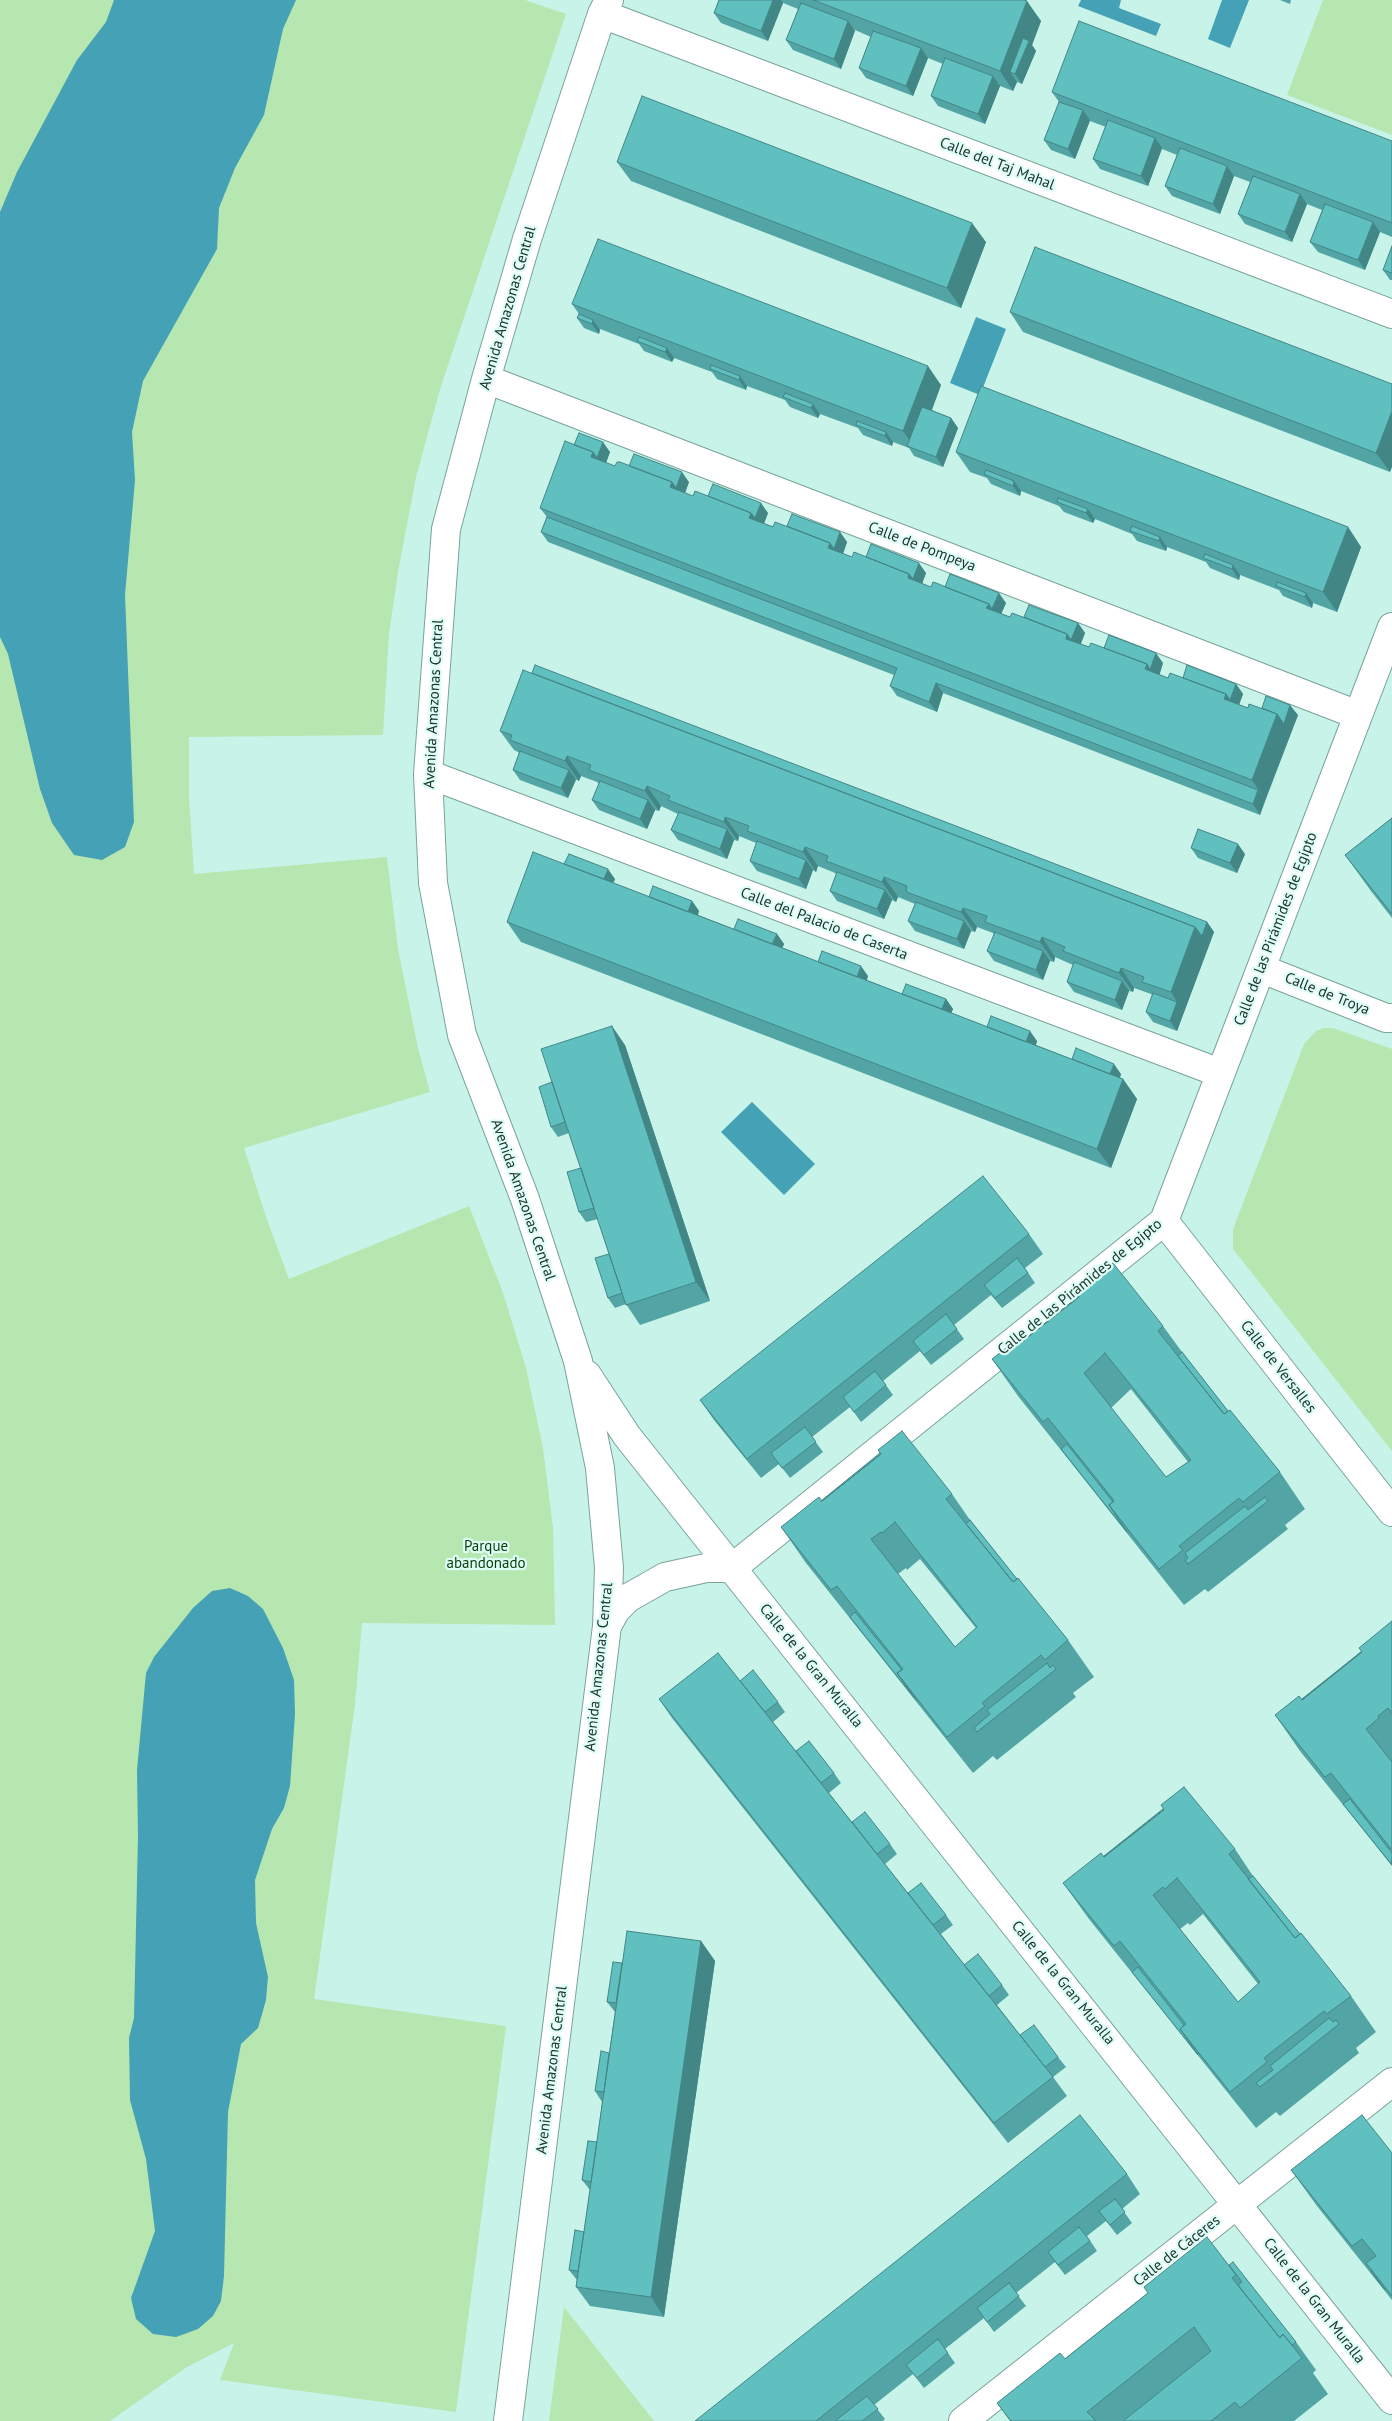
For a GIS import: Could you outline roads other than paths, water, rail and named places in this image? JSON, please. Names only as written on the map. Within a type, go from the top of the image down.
[{"type":"street","name":"Calle del Taj Mahal","points":[[606,7],[1392,314]]},
{"type":"street","name":"Avenida Amazonas Central","points":[[508,2421],[607,1626],[609,1568],[598,1459],[578,1361],[525,1199],[462,1035],[433,883],[428,774],[446,530],[486,379],[527,239],[606,7]]},
{"type":"street","name":"Calle de Pompeya","points":[[486,379],[1358,715]]},
{"type":"street","name":"Calle de las Pirámides de Egipto","points":[[732,1568],[1164,1221],[1392,627]]},
{"type":"street","name":"Calle del Palacio de Caserta","points":[[428,774],[1220,1073]]},
{"type":"street","name":"Calle de Troya","points":[[1262,969],[1386,1018],[1392,1018]]},
{"type":"street","name":"Calle de Versalles","points":[[1164,1221],[1392,1512]]},
{"type":"street","name":"Calle de la Gran Muralla","points":[[578,1361],[627,1436],[1238,2203],[1392,2400]]},
{"type":"street","points":[[607,1626],[616,1610],[628,1598],[665,1577],[706,1568],[732,1568]]},
{"type":"street","name":"Calle de Cáceres","points":[[963,2421],[1392,2082]]},
{"type":"water","points":[[114,0],[296,0],[283,29],[264,115],[235,168],[219,208],[217,249],[143,381],[132,432],[135,480],[125,595],[134,822],[125,847],[102,860],[74,855],[52,823],[40,789],[8,654],[0,637],[0,212],[17,172],[77,60],[106,22]]},
{"type":"water","points":[[1081,0],[1121,0],[1119,8],[1161,24],[1156,36],[1078,6]]},
{"type":"water","points":[[1222,0],[1249,0],[1230,48],[1208,39]]},
{"type":"water","points":[[976,317],[1006,329],[980,395],[950,383]]},
{"type":"water","points":[[752,1102],[815,1164],[784,1195],[721,1132]]},
{"type":"water","points":[[230,1588],[248,1596],[263,1609],[283,1648],[294,1680],[295,1714],[290,1786],[284,1808],[272,1829],[255,1880],[256,1923],[268,1977],[266,2000],[258,2028],[241,2044],[228,2112],[224,2276],[221,2301],[213,2316],[198,2329],[176,2337],[153,2334],[136,2319],[131,2298],[155,2231],[146,2159],[130,2100],[129,2038],[134,2018],[138,1836],[137,1770],[146,1673],[154,1657],[193,1608],[212,1591]]},
{"type":"park label","name":"Parque abandonado","points":[[486,1556]]}]
